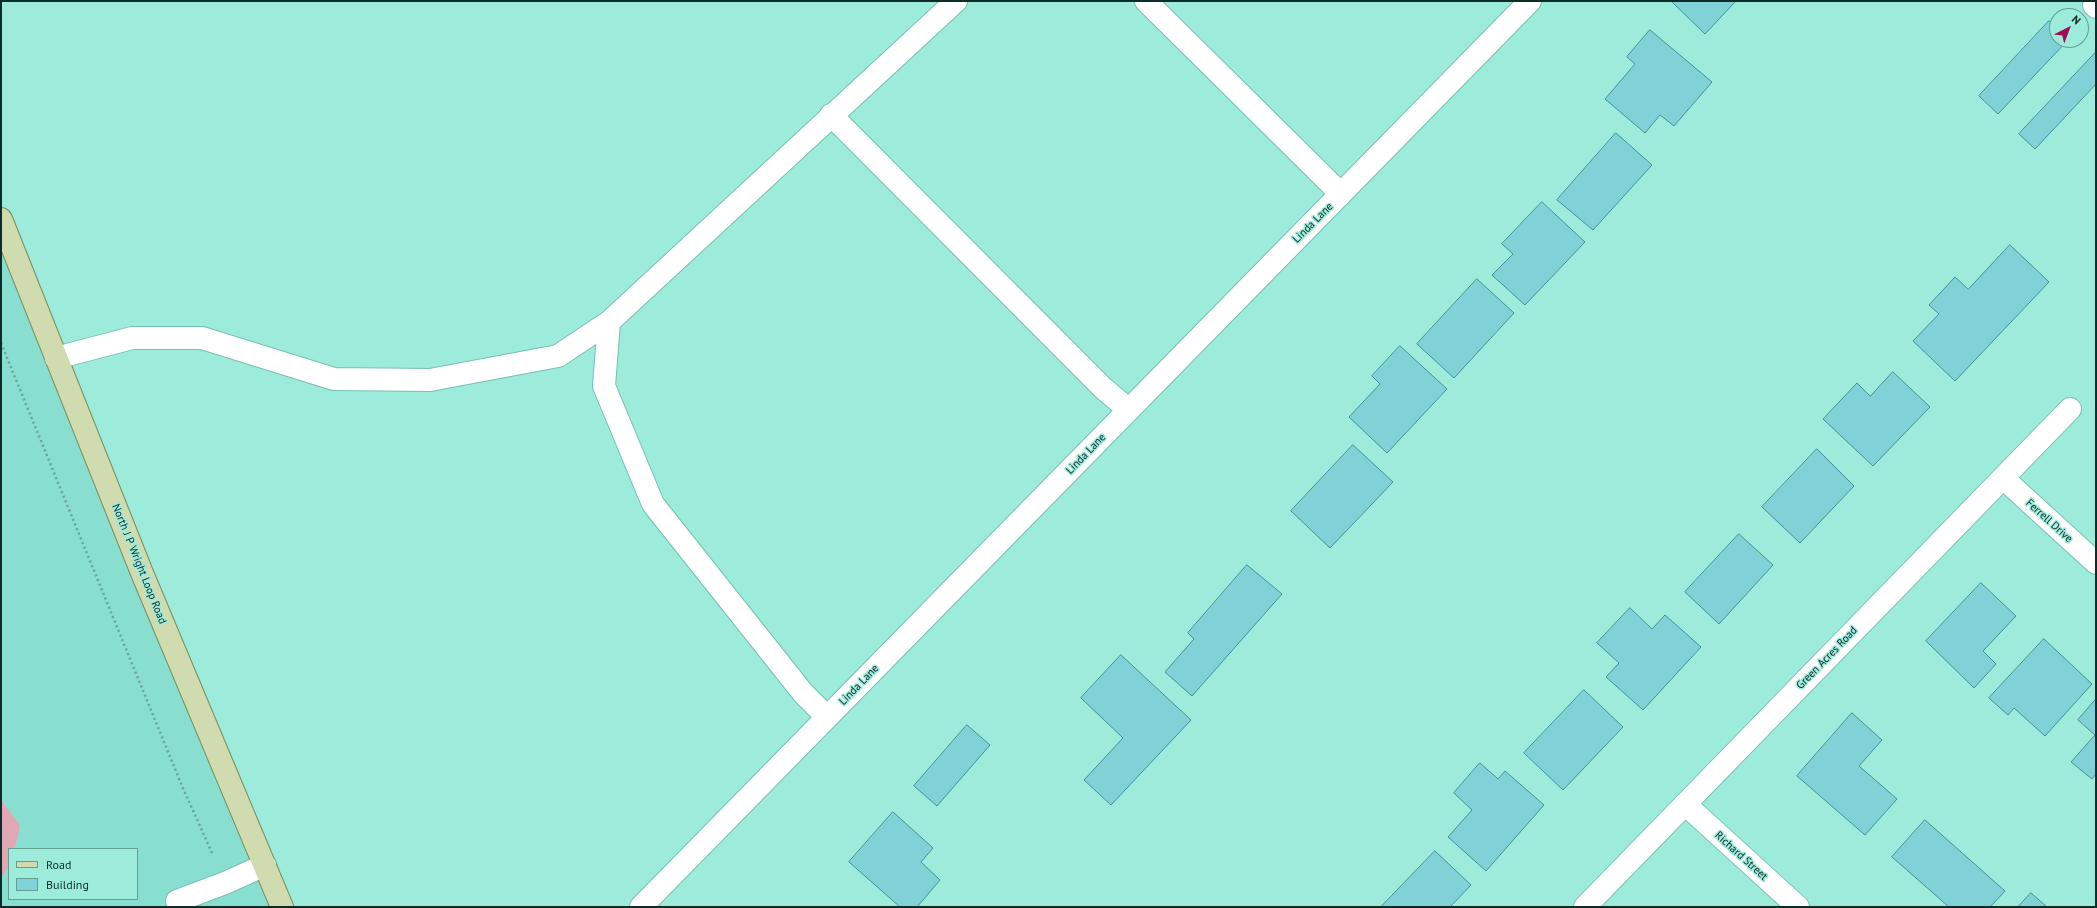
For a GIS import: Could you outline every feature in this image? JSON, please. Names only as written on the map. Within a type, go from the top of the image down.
[{"type":"main road","name":"North J P Wright Loop Road","points":[[1,219],[142,573],[282,907]]},
{"type":"street","points":[[56,358],[132,338],[202,338],[334,379],[430,380],[558,356],[609,322],[956,1]]},
{"type":"street","points":[[1146,1],[1341,194]]},
{"type":"street","name":"Linda Lane","points":[[641,907],[1530,1]]},
{"type":"street","points":[[831,115],[1103,388],[1129,410]]},
{"type":"street","points":[[609,322],[604,386],[653,504],[803,693],[827,717]]},
{"type":"street","name":"Green Acres Road","points":[[1585,907],[2070,409]]},
{"type":"street","name":"Ferrell Drive","points":[[2003,478],[2096,563]]},
{"type":"street","name":"Richard Street","points":[[1685,804],[1798,907]]},
{"type":"street","points":[[173,905],[265,865]]},
{"type":"path","points":[[1,343],[182,786],[225,883]]},
{"type":"shaded area","points":[[1,219],[281,907],[1,907],[1,877],[8,868],[8,900],[138,900],[138,848],[15,848],[20,825],[1,800]]},
{"type":"shaded area","points":[[1,800],[20,825],[15,848],[8,848],[8,868],[1,877]]},
{"type":"building","points":[[1736,1],[1705,34],[1672,2]]},
{"type":"building","points":[[2049,21],[2049,48],[2060,48],[1998,114],[1979,96]]},
{"type":"building","points":[[1650,30],[1712,82],[1674,126],[1660,115],[1645,133],[1605,99],[1635,64],[1627,57]]},
{"type":"building","points":[[2096,52],[2096,84],[2035,149],[2019,134]]},
{"type":"building","points":[[1616,133],[1652,165],[1593,230],[1557,200]]},
{"type":"building","points":[[1542,202],[1585,242],[1525,305],[1492,275],[1513,254],[1502,244]]},
{"type":"building","points":[[2010,245],[2049,282],[1955,381],[1913,341],[1939,314],[1929,305],[1955,277],[1968,289]]},
{"type":"building","points":[[1477,279],[1514,313],[1454,378],[1417,344]]},
{"type":"building","points":[[1400,346],[1447,389],[1387,453],[1349,417],[1380,384],[1372,376]]},
{"type":"building","points":[[1893,372],[1930,407],[1873,466],[1823,419],[1857,383],[1870,396]]},
{"type":"building","points":[[1353,445],[1393,482],[1330,548],[1291,511]]},
{"type":"building","points":[[1817,449],[1854,486],[1800,543],[1762,507]]},
{"type":"building","points":[[1739,534],[1773,565],[1719,624],[1685,592]]},
{"type":"building","points":[[1247,565],[1282,594],[1192,696],[1165,672],[1194,639],[1188,633]]},
{"type":"building","points":[[1981,583],[2016,616],[1983,651],[1996,664],[1974,688],[1926,641]]},
{"type":"building","points":[[1630,608],[1652,629],[1665,615],[1701,647],[1643,710],[1606,677],[1619,663],[1597,643]]},
{"type":"building","points":[[2044,639],[2092,684],[2045,736],[2014,708],[2008,715],[1989,698]]},
{"type":"building","points":[[1121,655],[1191,720],[1111,805],[1084,780],[1123,738],[1081,698]]},
{"type":"building","points":[[1584,690],[1623,727],[1563,790],[1524,753]]},
{"type":"building","points":[[2096,699],[2096,774],[2092,779],[2071,762],[2095,735],[2078,720]]},
{"type":"building","points":[[1852,713],[1882,740],[1859,766],[1897,799],[1865,835],[1797,776]]},
{"type":"building","points":[[967,725],[990,745],[937,806],[914,786]]},
{"type":"building","points":[[1480,763],[1498,779],[1505,771],[1544,805],[1486,871],[1448,837],[1472,810],[1454,793]]},
{"type":"building","points":[[893,812],[933,848],[921,862],[940,880],[917,907],[900,907],[849,862]]},
{"type":"building","points":[[1925,820],[2005,891],[1990,907],[1949,907],[1892,857]]},
{"type":"building","points":[[1435,851],[1471,885],[1450,907],[1381,907]]},
{"type":"building","points":[[2031,893],[2047,907],[2018,907]]}]
